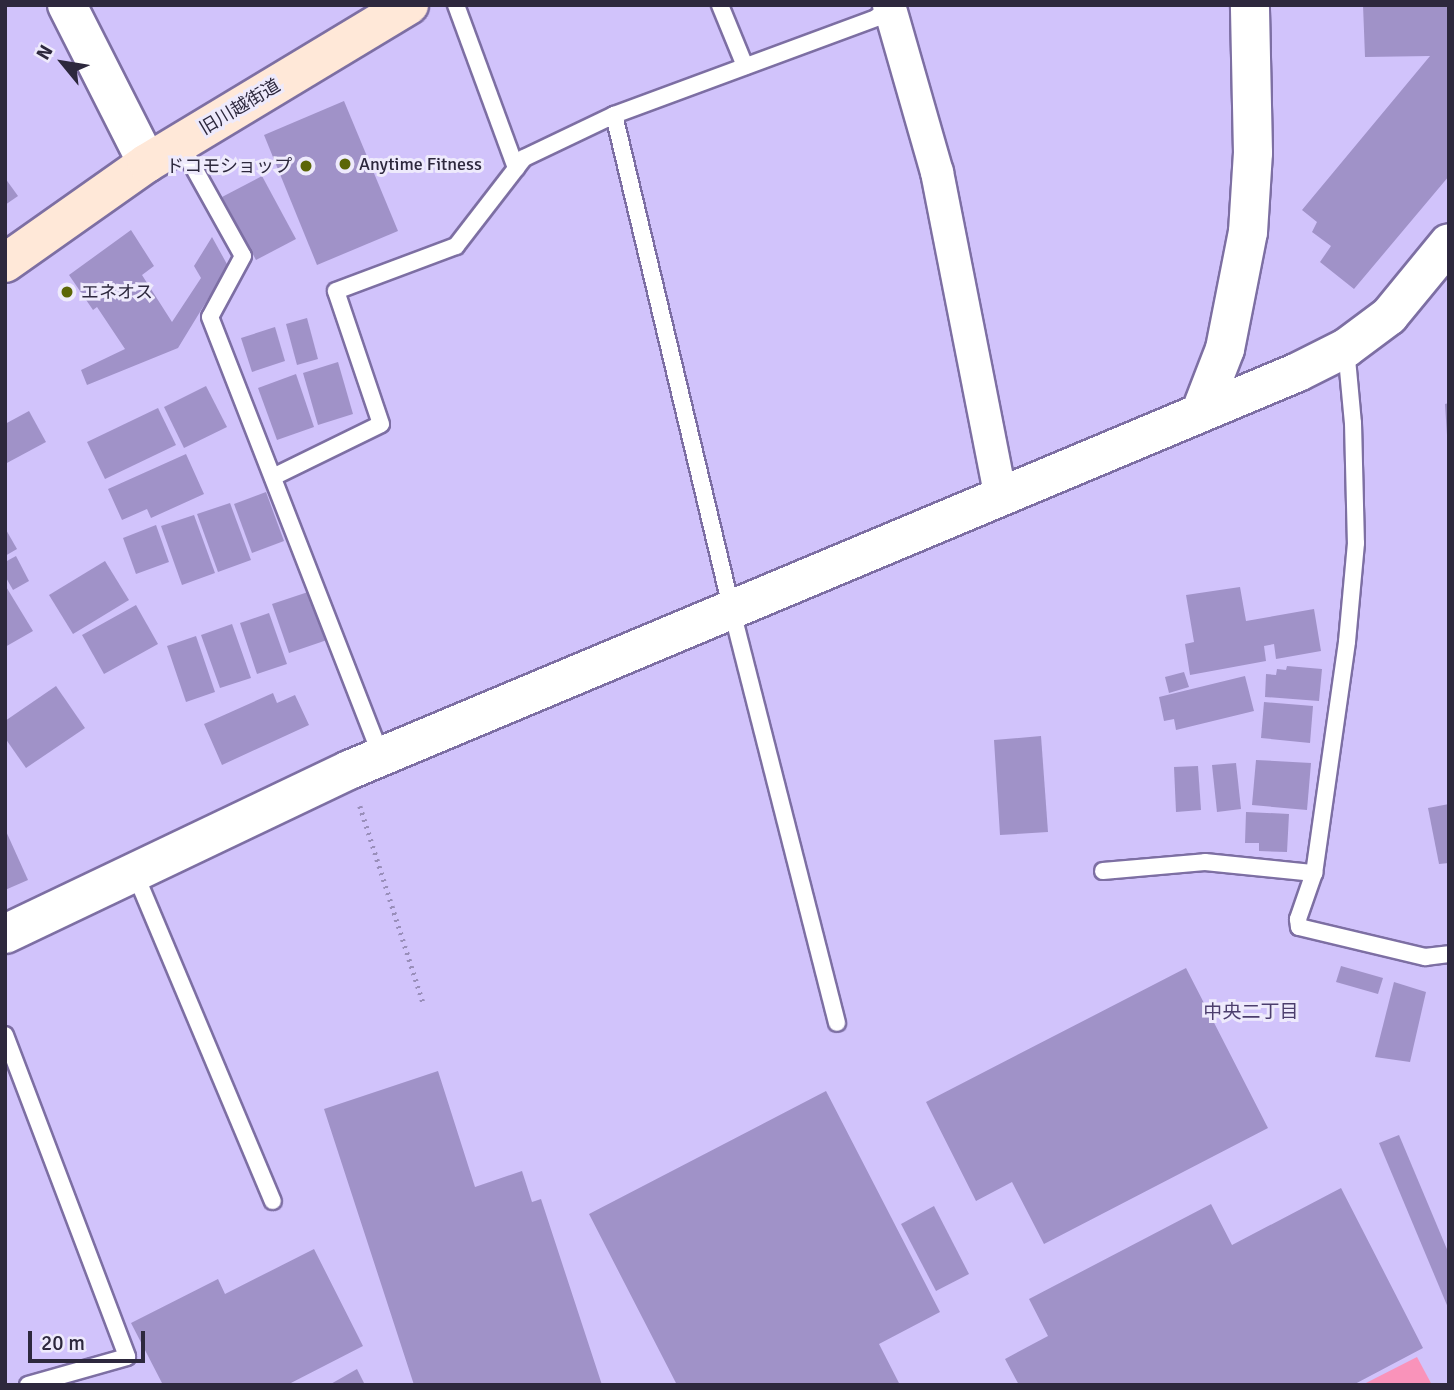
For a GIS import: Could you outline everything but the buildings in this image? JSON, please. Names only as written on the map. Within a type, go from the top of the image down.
[{"type":"main road","name":"旧川越街道","points":[[5,262],[148,163],[409,5]]},
{"type":"street","points":[[67,5],[148,163]]},
{"type":"street","points":[[1201,411],[1225,349],[1248,232],[1253,153],[1250,5]]},
{"type":"street","points":[[889,6],[937,172],[1001,497]]},
{"type":"street","points":[[5,934],[365,764],[1298,372],[1346,348],[1389,316],[1449,243]]},
{"type":"lane","points":[[456,5],[516,168]]},
{"type":"lane","points":[[720,5],[745,66]]},
{"type":"lane","points":[[273,477],[381,424],[336,291],[456,246],[524,158],[614,115],[876,18],[889,6]]},
{"type":"lane","points":[[614,115],[732,611],[837,1023]]},
{"type":"lane","points":[[180,143],[243,256],[210,317],[273,477],[365,764]]},
{"type":"lane","points":[[1346,348],[1353,423],[1356,542],[1347,642],[1314,873],[1298,919],[1298,927],[1425,957],[1449,954]]},
{"type":"lane","points":[[1103,871],[1205,862],[1314,873]]},
{"type":"lane","points":[[134,871],[273,1201]]},
{"type":"lane","points":[[5,1035],[127,1357],[28,1385]]},
{"type":"path","points":[[365,764],[424,1005]]},
{"type":"shaded area","points":[[1417,1357],[1432,1385],[1362,1385]]},
{"type":"place","name":"Anytime Fitness","points":[[345,164]]},
{"type":"place","name":"ドコモショップ","points":[[306,166]]},
{"type":"place","name":"エネオス","points":[[67,292]]},
{"type":"district","name":"中央二丁目","points":[[1251,1013]]}]
